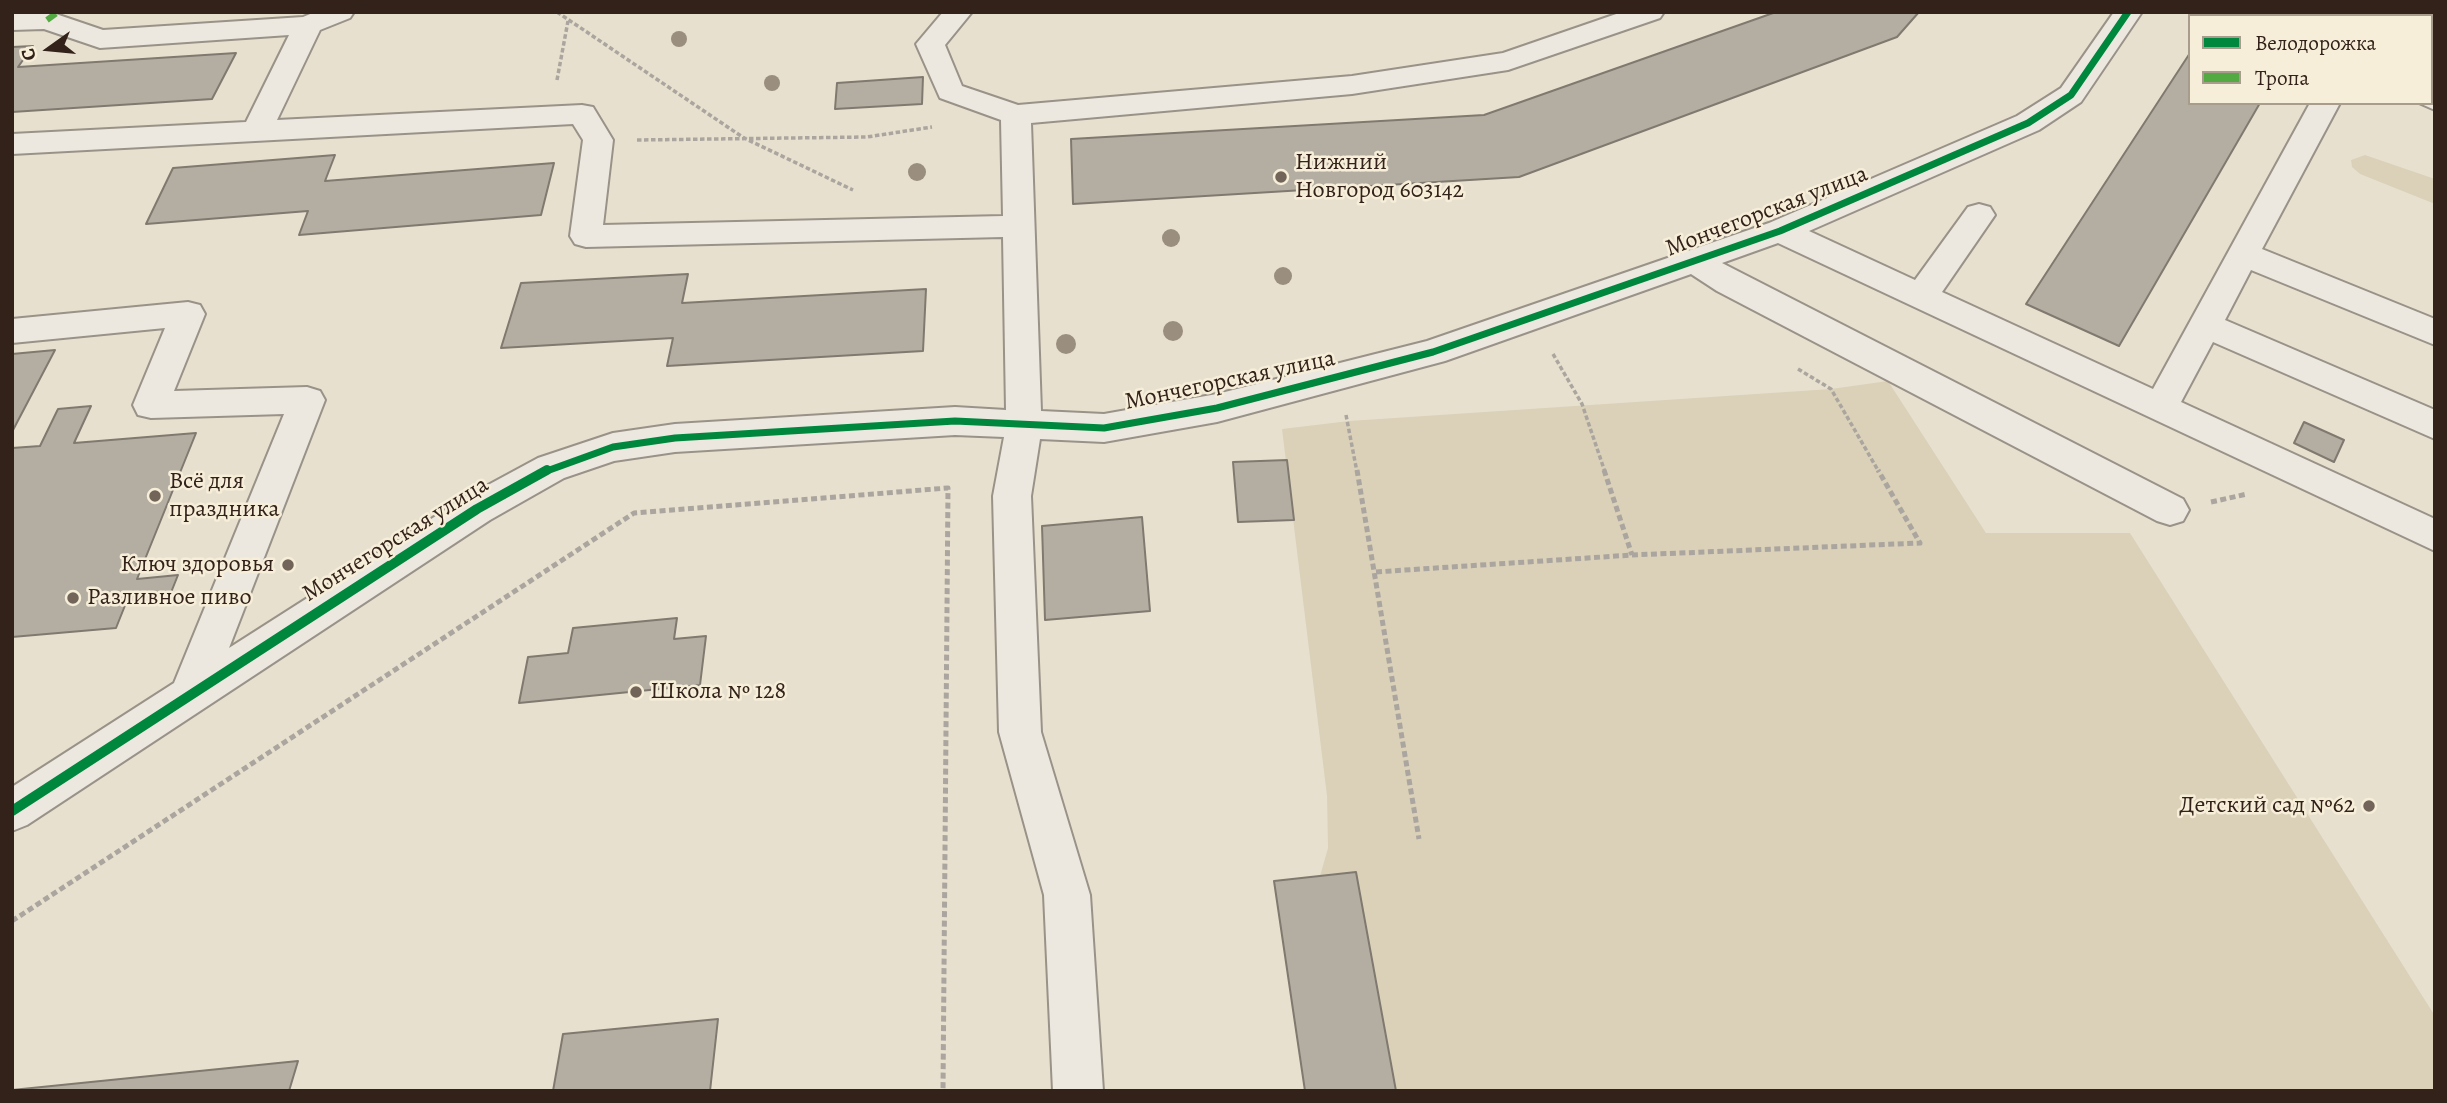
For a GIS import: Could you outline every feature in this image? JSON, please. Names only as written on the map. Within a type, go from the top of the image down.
[{"type":"street","points":[[12,22],[47,20],[100,39],[307,25],[340,12]]},
{"type":"street","points":[[958,12],[930,44],[950,92],[1016,115],[1352,85],[1508,61],[1650,12]]},
{"type":"street","name":"Мончегорская улица","points":[[12,811],[477,509],[551,468],[613,447],[675,438],[955,421],[1104,428],[1217,408],[1433,352],[1780,231],[2028,123],[2071,95],[2128,12]]},
{"type":"street","points":[[257,131],[307,25]]},
{"type":"street","points":[[2160,408],[2324,105]]},
{"type":"street","points":[[12,144],[582,114],[598,140],[586,236],[1021,226]]},
{"type":"street","points":[[1016,115],[1021,226],[1024,425],[1012,496],[1020,732],[1068,895],[1078,1091]]},
{"type":"street","points":[[1921,297],[1979,215]]},
{"type":"street","points":[[1780,231],[2435,536]]},
{"type":"street","points":[[2244,254],[2435,333]]},
{"type":"street","points":[[1693,261],[1729,283],[2169,510]]},
{"type":"street","points":[[12,331],[188,314],[151,405],[307,400],[190,695]]},
{"type":"street","points":[[2205,325],[2435,425]]},
{"type":"path","points":[[557,12],[744,138],[853,190]]},
{"type":"path","points":[[551,115],[568,21]]},
{"type":"path","points":[[598,140],[867,137],[935,127]]},
{"type":"path","points":[[1534,319],[1581,404],[1632,555]]},
{"type":"path","points":[[1376,572],[1632,555],[1920,542],[1831,389],[1797,368]]},
{"type":"path","points":[[1326,381],[1349,421],[1419,839]]},
{"type":"path","points":[[12,921],[634,513],[948,488],[943,1091]]},
{"type":"path","points":[[2169,510],[2248,494]]},
{"type":"shaded area","points":[[2365,155],[2435,179],[2435,204],[2360,174],[2352,167],[2351,160]]},
{"type":"shaded area","points":[[1888,381],[1986,533],[2130,533],[2435,1016],[2435,1091],[1305,1091],[1274,881],[1320,876],[1328,848],[1327,796],[1282,429],[1349,421],[1831,389]]},
{"type":"building","points":[[1776,12],[1919,12],[1897,37],[1519,177],[1073,204],[1071,139],[1484,115]]},
{"type":"building","points":[[2217,12],[2312,13],[2279,14],[2216,14]]},
{"type":"building","points":[[33,46],[18,67],[236,53],[212,99],[12,112],[12,47]]},
{"type":"building","points":[[2188,56],[2188,105],[2259,105],[2119,346],[2026,304]]},
{"type":"building","points":[[923,77],[922,104],[835,109],[837,83]]},
{"type":"building","points":[[335,155],[325,181],[554,163],[541,215],[299,235],[308,211],[146,224],[173,168]]},
{"type":"building","points":[[688,274],[682,303],[926,289],[923,351],[667,366],[673,338],[501,348],[521,283]]},
{"type":"building","points":[[55,350],[12,432],[12,354]]},
{"type":"building","points":[[91,406],[74,443],[196,433],[137,579],[178,575],[168,600],[126,603],[116,628],[12,637],[12,448],[40,446],[58,409]]},
{"type":"building","points":[[2304,422],[2344,440],[2334,462],[2294,443]]},
{"type":"building","points":[[1287,460],[1294,520],[1238,522],[1233,462]]},
{"type":"building","points":[[1142,517],[1150,611],[1045,620],[1042,526]]},
{"type":"building","points":[[677,618],[674,639],[706,636],[700,685],[519,703],[528,657],[568,653],[573,628]]},
{"type":"building","points":[[1356,872],[1396,1091],[1305,1091],[1274,881]]},
{"type":"building","points":[[718,1019],[710,1091],[553,1091],[563,1034]]},
{"type":"building","points":[[298,1061],[289,1091],[12,1091],[12,1090]]},
{"type":"marked path","points":[[47,20],[58,12]]},
{"type":"cycle path","points":[[12,811],[477,509],[551,468],[613,447],[675,438],[955,421],[1104,428],[1217,408],[1433,352],[1780,231],[2028,123],[2071,95],[2128,12]]},
{"type":"place","name":"Нижний Новгород 603142","points":[[1281,177]]},
{"type":"place","name":"Всё для праздника","points":[[155,496]]},
{"type":"place","name":"Ключ здоровья","points":[[288,565]]},
{"type":"place","name":"Разливное пиво","points":[[73,598]]},
{"type":"place","name":"Школа № 128","points":[[636,692]]},
{"type":"place","name":"Детский сад №62","points":[[2369,806]]}]
